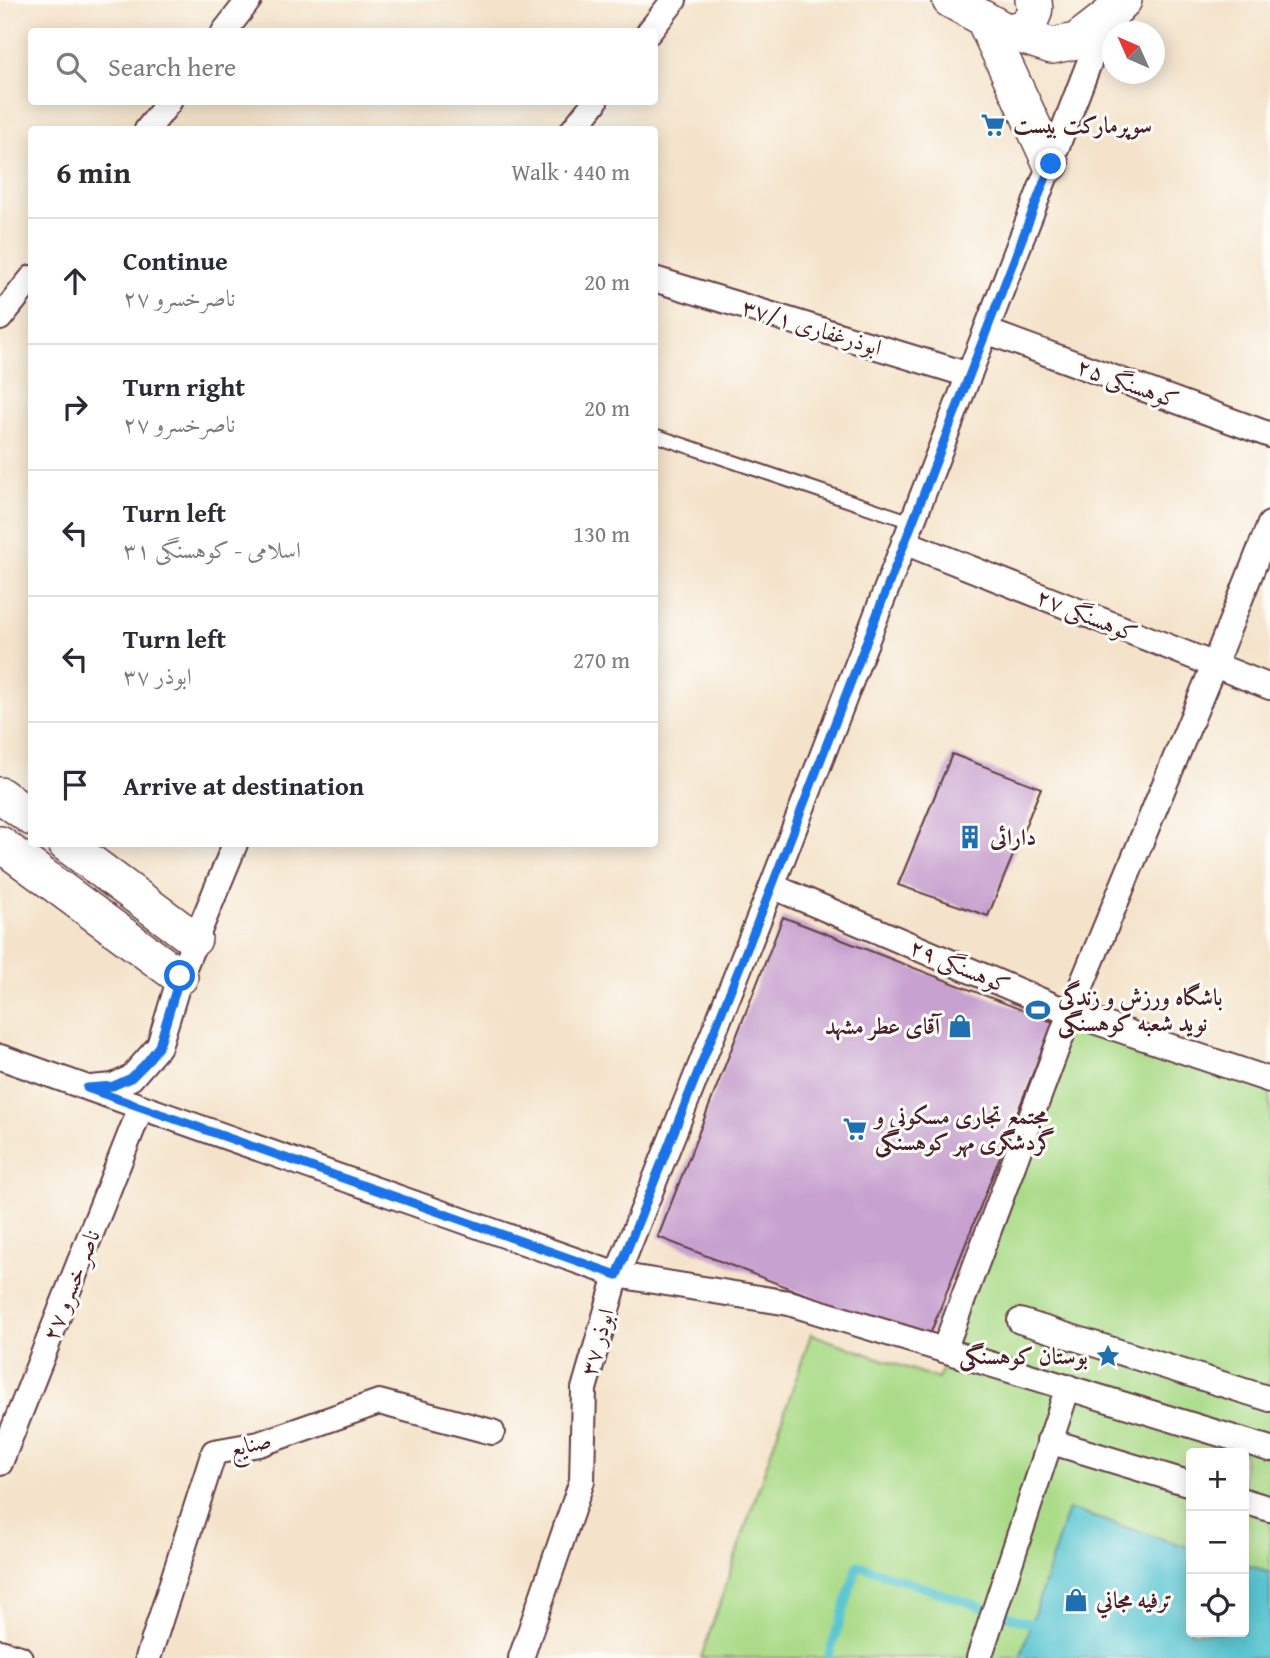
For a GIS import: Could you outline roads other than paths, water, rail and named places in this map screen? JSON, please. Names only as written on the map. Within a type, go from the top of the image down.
[{"type":"street","points":[[227,28],[249,0]]},
{"type":"street","points":[[652,28],[674,0]]},
{"type":"street","points":[[950,0],[995,25],[1052,46],[1076,41],[1115,6]]},
{"type":"street","points":[[995,25],[1025,28],[1034,15],[1033,0]]},
{"type":"street","name":"ابوذر ۳۷","points":[[521,1658],[582,1481],[584,1389],[617,1275],[772,886],[1051,164],[1115,6]]},
{"type":"street","points":[[995,25],[1051,164]]},
{"type":"street","points":[[151,126],[167,105]]},
{"type":"street","points":[[576,126],[592,105]]},
{"type":"street","name":"ابوذرغفاری ۳۷/۱","points":[[658,280],[969,375]]},
{"type":"street","points":[[0,318],[28,283]]},
{"type":"street","name":"کوهسنگی ۲۵","points":[[986,331],[1270,435]]},
{"type":"street","points":[[944,1350],[1070,1013],[1270,524]]},
{"type":"street","name":"کوهسنگی ۲۷","points":[[908,532],[1270,687]]},
{"type":"street","points":[[0,795],[28,814]]},
{"type":"street","points":[[0,844],[180,976]]},
{"type":"street","points":[[70,847],[194,939]]},
{"type":"street","points":[[87,1088],[113,1086],[131,1078],[159,1046],[180,976],[234,847]]},
{"type":"street","name":"کوهسنگی ۲۹","points":[[772,886],[1070,1013],[1270,1080]]},
{"type":"street","points":[[0,1057],[617,1275],[789,1303],[1268,1444]]},
{"type":"street","name":"ناصر خسرو ۲۷","points":[[0,1463],[141,1107]]},
{"type":"street","points":[[1020,1321],[1270,1399]]},
{"type":"street","points":[[979,1658],[1068,1387]]},
{"type":"street","name":"صنایع","points":[[148,1658],[214,1452],[259,1444],[379,1402],[492,1432]]},
{"type":"street","points":[[1049,1441],[1186,1482]]},
{"type":"street","points":[[1249,1503],[1270,1509]]},
{"type":"street","points":[[0,1652],[20,1658]]},
{"type":"lane","points":[[658,437],[908,532]]},
{"type":"water","points":[[1068,1509],[1186,1546],[1186,1637],[1249,1637],[1249,1566],[1270,1573],[1270,1658],[1020,1658]]},
{"type":"waterway","points":[[828,1658],[858,1565],[1031,1624]]},
{"type":"place","name":"سوپرمارکت بیست","points":[[993,125]]},
{"type":"place","name":"دارائی","points":[[970,837]]},
{"type":"place","name":"باشگاه ورزش و زندگی نوید شعبه کوهسنگی","points":[[1038,1010]]},
{"type":"place","name":"آقای عطر مشهد","points":[[960,1026]]},
{"type":"place","name":"مجتمع تجاری مسکونی و گردشگری مهر کوهسنگی","points":[[855,1129]]},
{"type":"place","name":"بوستان کوهسنگی","points":[[1108,1356]]},
{"type":"place","name":"ترفيه مجاني","points":[[1076,1600]]}]
